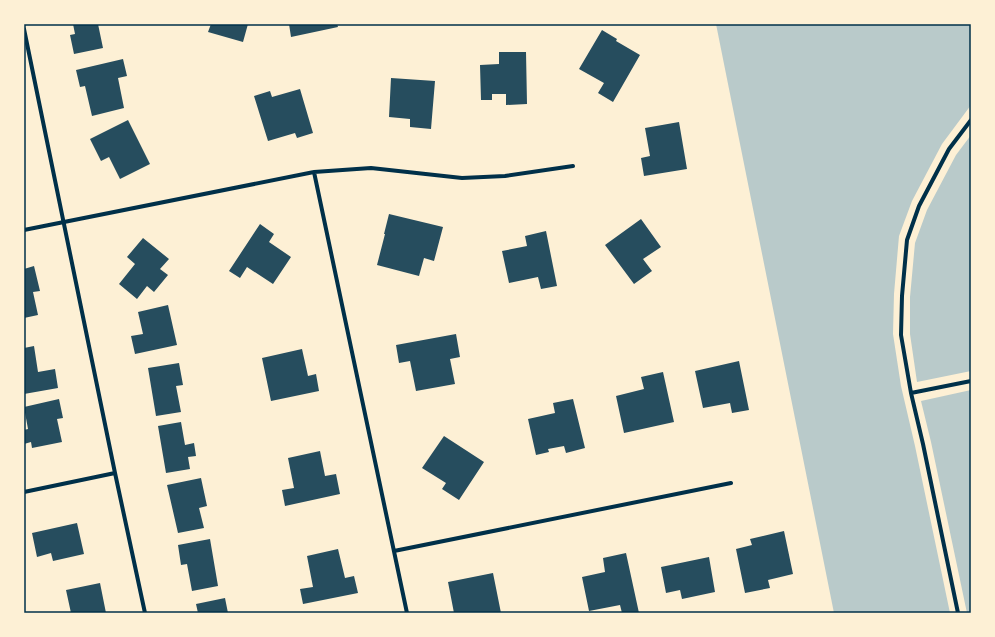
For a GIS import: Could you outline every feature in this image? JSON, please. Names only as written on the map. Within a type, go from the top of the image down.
[{"type":"street","points":[[24,29],[145,613]]},
{"type":"street","points":[[958,613],[911,393],[901,335],[902,296],[907,240],[919,206],[949,149],[971,120]]},
{"type":"street","points":[[24,230],[314,172],[371,168],[462,178],[505,176],[573,166]]},
{"type":"street","points":[[314,172],[407,613]]},
{"type":"street","points":[[911,393],[971,381]]},
{"type":"street","points":[[24,492],[115,473]]},
{"type":"street","points":[[394,551],[731,483]]},
{"type":"shaded area","points":[[716,24],[971,24],[971,105],[942,144],[912,201],[899,236],[894,294],[893,334],[901,386],[950,613],[834,613]]},
{"type":"shaded area","points":[[971,135],[971,371],[917,382],[910,334],[910,297],[915,243],[927,210],[956,155]]},
{"type":"shaded area","points":[[971,390],[971,613],[967,613],[921,401]]},
{"type":"building","points":[[73,24],[98,24],[103,48],[74,54],[70,35],[75,34]]},
{"type":"building","points":[[211,24],[248,24],[243,42],[208,32]]},
{"type":"building","points":[[289,24],[337,24],[338,27],[291,37]]},
{"type":"building","points":[[602,30],[617,39],[616,41],[640,55],[613,102],[598,93],[604,83],[579,69]]},
{"type":"building","points":[[499,52],[526,52],[527,104],[506,105],[506,94],[492,94],[492,100],[481,100],[480,65],[499,64]]},
{"type":"building","points":[[123,59],[127,76],[118,78],[124,108],[92,116],[85,86],[80,87],[76,70]]},
{"type":"building","points":[[391,78],[435,81],[431,129],[410,127],[410,119],[389,117]]},
{"type":"building","points":[[300,89],[313,133],[297,138],[295,133],[268,141],[254,96],[270,91],[272,97]]},
{"type":"building","points":[[128,120],[150,164],[120,179],[109,157],[101,161],[90,139]]},
{"type":"building","points":[[679,122],[687,169],[644,176],[641,158],[650,156],[645,128]]},
{"type":"building","points":[[389,214],[443,227],[434,261],[424,258],[419,276],[377,265]]},
{"type":"building","points":[[641,219],[661,247],[643,259],[652,271],[634,284],[605,245]]},
{"type":"building","points":[[260,224],[274,234],[269,242],[291,257],[273,284],[247,267],[240,278],[229,271]]},
{"type":"building","points":[[546,231],[557,286],[541,289],[538,277],[509,283],[502,251],[527,246],[525,236]]},
{"type":"building","points":[[143,238],[169,259],[160,269],[168,275],[154,292],[147,286],[137,299],[119,284],[135,264],[127,257]]},
{"type":"building","points":[[34,266],[40,291],[33,292],[38,315],[24,318],[24,269]]},
{"type":"building","points":[[168,305],[177,345],[135,354],[131,336],[143,334],[138,312]]},
{"type":"building","points":[[456,334],[460,357],[450,359],[455,384],[416,391],[410,361],[399,363],[396,345]]},
{"type":"building","points":[[34,346],[38,372],[55,369],[58,388],[24,394],[24,348]]},
{"type":"building","points":[[302,349],[308,376],[316,374],[319,391],[271,401],[262,358]]},
{"type":"building","points":[[739,361],[749,410],[732,413],[730,403],[703,408],[695,371]]},
{"type":"building","points":[[179,363],[183,385],[176,386],[181,412],[156,416],[148,368]]},
{"type":"building","points":[[663,372],[674,422],[624,433],[616,396],[644,389],[641,377]]},
{"type":"building","points":[[59,399],[63,418],[57,419],[62,442],[32,448],[31,442],[24,444],[24,430],[28,429],[24,407]]},
{"type":"building","points":[[573,399],[585,448],[566,453],[564,446],[548,449],[549,452],[536,455],[528,419],[555,413],[553,403]]},
{"type":"building","points":[[181,422],[185,445],[194,443],[196,456],[188,457],[190,469],[166,473],[158,426]]},
{"type":"building","points":[[444,436],[484,462],[459,500],[442,489],[446,483],[422,468]]},
{"type":"building","points":[[320,451],[325,476],[336,474],[340,494],[285,506],[282,490],[294,488],[288,458]]},
{"type":"building","points":[[201,478],[207,506],[199,508],[204,528],[178,533],[167,485]]},
{"type":"building","points":[[77,523],[84,554],[53,561],[51,553],[37,557],[32,533]]},
{"type":"building","points":[[784,531],[793,574],[768,580],[770,588],[745,593],[736,549],[752,545],[750,539]]},
{"type":"building","points":[[210,539],[218,586],[192,591],[187,564],[181,565],[178,545]]},
{"type":"building","points":[[338,549],[345,578],[354,576],[358,593],[303,604],[300,589],[313,587],[307,556]]},
{"type":"building","points":[[626,553],[639,613],[622,613],[620,605],[589,611],[582,577],[605,572],[603,558]]},
{"type":"building","points":[[709,557],[715,592],[682,599],[680,590],[666,593],[661,567]]},
{"type":"building","points":[[493,573],[501,613],[454,613],[448,582]]},
{"type":"building","points":[[100,583],[106,613],[71,613],[66,590]]},
{"type":"building","points":[[225,598],[228,613],[198,613],[196,604]]}]
